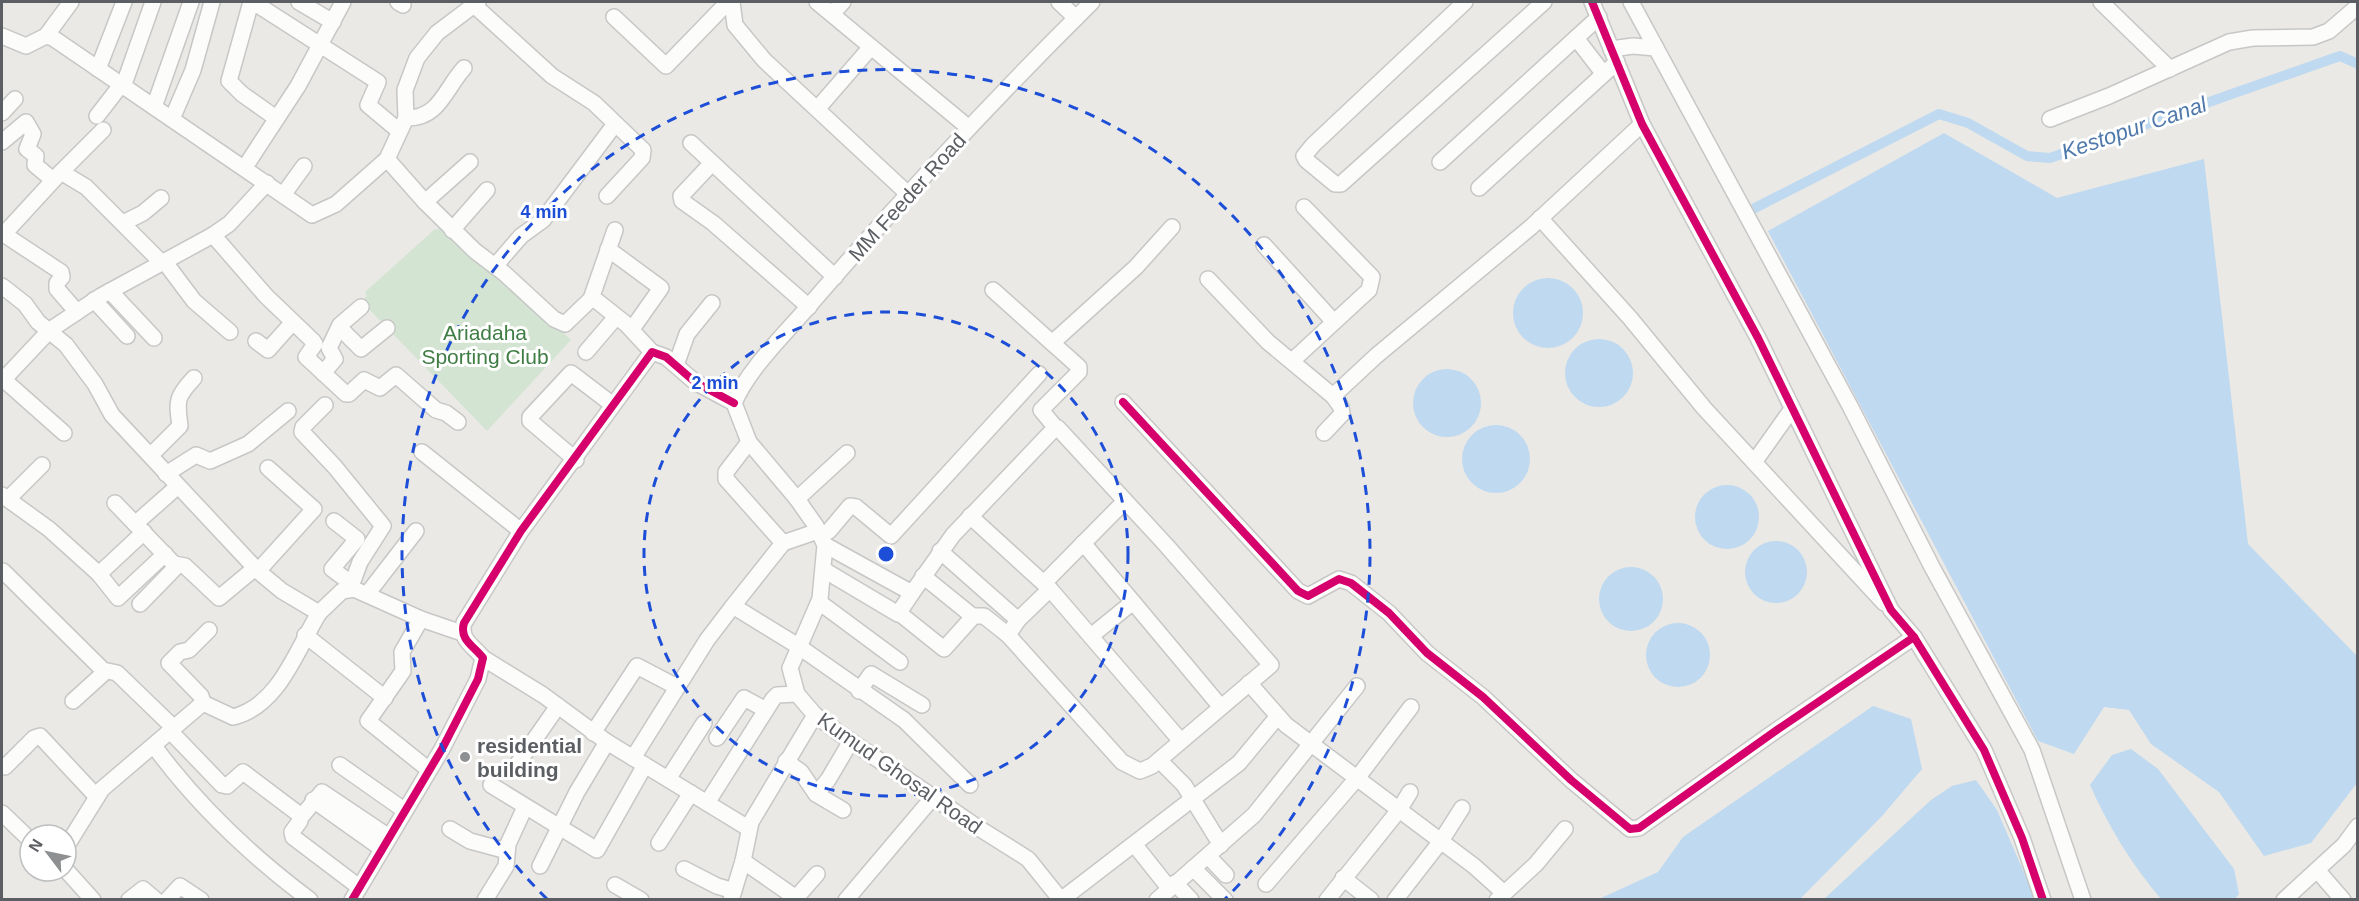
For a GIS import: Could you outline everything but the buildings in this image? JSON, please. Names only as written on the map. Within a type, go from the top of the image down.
[{"type":"street","points":[[2,36],[26,46],[46,36],[71,2]]},
{"type":"street","points":[[97,116],[122,86],[153,2]]},
{"type":"street","points":[[154,107],[191,2]]},
{"type":"street","points":[[172,119],[193,70],[212,2]]},
{"type":"street","points":[[299,2],[333,22]]},
{"type":"street","points":[[245,167],[321,46],[343,2]]},
{"type":"street","points":[[614,17],[666,66],[730,2]]},
{"type":"street","points":[[730,2],[735,25],[764,60],[908,193]]},
{"type":"street","points":[[817,2],[969,128]]},
{"type":"street","points":[[832,14],[843,2]]},
{"type":"street","points":[[1059,2],[1076,18]]},
{"type":"street","name":"MM Feeder Road","points":[[734,403],[745,383],[908,193],[1092,2]]},
{"type":"street","points":[[1465,2],[1320,137],[1304,156],[1306,160],[1335,184],[1341,184],[1544,2]]},
{"type":"street","points":[[1592,2],[1642,124],[1792,409],[1891,610]]},
{"type":"street","points":[[1631,2],[1850,406],[1932,567],[2032,750],[2083,900]]},
{"type":"street","points":[[2101,2],[2170,69]]},
{"type":"street","points":[[98,69],[121,3]]},
{"type":"street","points":[[276,118],[242,94],[229,81],[259,3],[378,82],[368,105],[403,124],[420,118],[438,105],[464,68]]},
{"type":"street","points":[[46,36],[245,167],[308,214],[315,214],[341,200],[387,159],[403,124],[405,90],[417,58],[437,33],[477,4],[552,76],[594,103],[644,154],[607,196]]},
{"type":"street","points":[[2050,119],[2229,42],[2253,38],[2313,37],[2329,31],[2358,6]]},
{"type":"street","points":[[1440,162],[1599,17]]},
{"type":"street","points":[[1576,38],[1603,74]]},
{"type":"street","points":[[1479,188],[1603,74],[1614,55],[1633,45],[1656,48]]},
{"type":"street","points":[[818,108],[871,47]]},
{"type":"street","points":[[2,113],[15,99]]},
{"type":"street","points":[[2,142],[26,122],[33,134],[27,149],[36,156],[35,165],[86,187],[162,261],[194,302],[230,332]]},
{"type":"street","points":[[495,266],[521,236],[540,223],[615,124]]},
{"type":"street","points":[[1333,396],[1376,356],[1540,218],[1642,124]]},
{"type":"street","points":[[77,312],[57,289],[57,283],[62,276],[61,272],[3,233],[103,130]]},
{"type":"street","points":[[691,143],[835,277]]},
{"type":"street","points":[[387,159],[452,230],[562,325],[591,299],[615,230]]},
{"type":"street","points":[[425,202],[470,162]]},
{"type":"street","points":[[712,163],[681,196],[682,201],[713,223],[809,307]]},
{"type":"street","points":[[283,195],[304,166]]},
{"type":"street","points":[[64,433],[3,377],[50,330],[94,300],[229,224],[267,183]]},
{"type":"street","points":[[452,230],[487,190]]},
{"type":"street","points":[[123,223],[143,213],[161,198]]},
{"type":"street","points":[[1292,361],[1369,290],[1372,277],[1304,207]]},
{"type":"street","points":[[1540,218],[1630,318],[1704,408],[1755,461],[1914,638],[1984,750],[2022,838],[2043,900]]},
{"type":"street","points":[[1052,343],[1136,267],[1172,227]]},
{"type":"street","points":[[213,235],[252,281],[315,343],[306,357],[348,395],[364,380],[380,388],[396,375],[436,410],[446,412],[458,422]]},
{"type":"street","points":[[1264,245],[1334,322]]},
{"type":"street","points":[[608,249],[661,288],[632,329]]},
{"type":"street","points":[[1208,279],[1268,342],[1333,396],[1341,407],[1342,414],[1324,433]]},
{"type":"street","points":[[2,286],[25,304],[38,322],[66,345],[92,379],[112,415],[256,569],[282,591],[319,613]]},
{"type":"street","points":[[923,576],[971,616],[984,616],[1008,635],[1122,762],[1140,771],[1159,760],[1220,706],[1270,667],[1270,662],[1041,410],[1079,369],[993,290]]},
{"type":"street","points":[[110,291],[154,338]]},
{"type":"street","points":[[591,299],[597,301],[632,329],[652,352],[666,357],[695,382],[734,403],[749,442],[797,499],[823,540],[912,593]]},
{"type":"street","points":[[94,300],[127,336]]},
{"type":"street","points":[[676,365],[687,334],[712,303]]},
{"type":"street","points":[[323,373],[335,359],[329,348],[339,327],[361,307]]},
{"type":"street","points":[[586,352],[616,317]]},
{"type":"street","points":[[256,341],[268,350],[294,322]]},
{"type":"street","points":[[339,327],[361,349],[387,328]]},
{"type":"street","points":[[462,633],[464,623],[521,531],[576,460],[652,352]]},
{"type":"street","points":[[576,460],[530,421],[530,417],[571,373],[614,405]]},
{"type":"street","points":[[823,540],[852,506],[891,536],[1039,374]]},
{"type":"street","points":[[151,455],[180,426],[176,411],[178,398],[194,378]]},
{"type":"street","points":[[1123,402],[1298,591],[1308,596],[1339,579],[1351,583],[1389,613],[1440,666],[1483,697],[1570,780],[1630,829],[1639,828],[1773,732],[1914,638]]},
{"type":"street","points":[[209,630],[189,650],[180,652],[169,663],[201,696],[203,703],[233,717],[244,715],[261,702],[292,666],[305,635],[319,613],[336,596],[351,586],[360,562],[383,524],[335,466],[302,432],[303,427],[325,405]]},
{"type":"street","points":[[1755,461],[1792,409]]},
{"type":"street","points":[[166,474],[196,455],[210,461],[248,444],[288,411]]},
{"type":"street","points":[[899,613],[940,551],[970,516],[1056,428]]},
{"type":"street","points":[[749,442],[726,472],[726,479],[783,543]]},
{"type":"street","points":[[422,452],[521,531]]},
{"type":"street","points":[[797,499],[847,453]]},
{"type":"street","points":[[42,465],[4,497],[49,529],[99,574],[111,592],[120,597],[165,554]]},
{"type":"street","points":[[115,503],[165,554],[178,565],[185,566],[219,598],[256,569],[314,509],[287,488],[268,468]]},
{"type":"street","points":[[99,574],[177,486]]},
{"type":"street","points":[[1008,635],[1083,543],[1125,501]]},
{"type":"street","points":[[970,516],[1047,586],[1180,740]]},
{"type":"street","points":[[334,521],[357,539],[332,569],[351,586],[421,619],[462,633],[483,658],[558,706],[607,742],[748,828]]},
{"type":"street","points":[[368,593],[416,531]]},
{"type":"street","points":[[491,785],[597,850],[677,687],[733,606],[783,543],[818,531],[823,540]]},
{"type":"street","name":"Kumud Ghosal Road","points":[[823,540],[824,570],[819,602],[790,668],[797,694],[815,715],[851,741],[976,827],[1028,859],[1061,900]]},
{"type":"street","points":[[1083,543],[1220,706]]},
{"type":"street","points":[[940,551],[1018,620]]},
{"type":"street","points":[[140,604],[178,565]]},
{"type":"street","points":[[824,570],[899,613],[944,649],[971,616]]},
{"type":"street","points":[[3,571],[105,672],[117,673],[222,785],[227,786],[243,772],[301,817]]},
{"type":"street","points":[[819,602],[900,662]]},
{"type":"street","points":[[1091,636],[1132,602]]},
{"type":"street","points":[[733,606],[798,646],[904,720],[970,785]]},
{"type":"street","points":[[421,619],[401,656],[403,671],[369,723],[429,770]]},
{"type":"street","points":[[305,635],[384,698]]},
{"type":"street","points":[[385,843],[324,794],[319,793],[292,832],[293,837],[355,893],[429,770],[478,679],[483,658]]},
{"type":"street","points":[[593,733],[637,666],[677,687]]},
{"type":"street","points":[[73,701],[105,672]]},
{"type":"street","points":[[860,691],[871,674],[922,705]]},
{"type":"street","points":[[1249,683],[1278,716],[1312,745],[1441,841],[1500,896],[1536,864],[1565,829]]},
{"type":"street","points":[[1157,900],[1254,815],[1357,686]]},
{"type":"street","points":[[707,803],[775,696],[797,694]]},
{"type":"street","points":[[717,738],[744,698],[766,710]]},
{"type":"street","points":[[78,828],[102,789],[203,703]]},
{"type":"street","points":[[516,766],[558,706]]},
{"type":"street","points":[[1266,884],[1358,777],[1412,707]]},
{"type":"street","points":[[684,869],[732,895],[743,861],[748,828],[815,715]]},
{"type":"street","points":[[1061,900],[1191,797],[1239,763],[1278,716]]},
{"type":"street","points":[[668,779],[704,723]]},
{"type":"street","points":[[3,769],[34,738],[40,736],[98,797]]},
{"type":"street","points":[[816,794],[828,780],[851,741]]},
{"type":"street","points":[[540,866],[607,742]]},
{"type":"street","points":[[154,746],[184,786],[228,833],[310,900]]},
{"type":"street","points":[[1159,760],[1191,797],[1221,845]]},
{"type":"street","points":[[786,761],[801,772],[816,794],[843,810]]},
{"type":"street","points":[[340,765],[404,810]]},
{"type":"street","points":[[1327,900],[1400,810],[1410,792]]},
{"type":"street","points":[[659,843],[691,793]]},
{"type":"street","points":[[846,900],[934,796]]},
{"type":"street","points":[[485,900],[506,866],[507,851],[525,807]]},
{"type":"street","points":[[1395,900],[1441,841],[1462,808]]},
{"type":"street","points":[[2,813],[18,828]]},
{"type":"street","points":[[2284,900],[2344,845],[2358,826]]},
{"type":"street","points":[[450,829],[470,841],[507,851]]},
{"type":"street","points":[[1134,844],[1172,886],[1191,900]]},
{"type":"street","points":[[1208,856],[1226,875]]},
{"type":"street","points":[[743,861],[796,898],[817,874]]},
{"type":"street","points":[[1193,868],[1225,900]]},
{"type":"street","points":[[2317,870],[2343,900]]},
{"type":"street","points":[[1343,878],[1371,900]]},
{"type":"street","points":[[78,883],[93,900]]},
{"type":"street","points":[[167,900],[180,885],[201,900]]},
{"type":"street","points":[[615,885],[641,900]]},
{"type":"street","points":[[129,900],[143,888],[156,900]]},
{"type":"green space","name":"Ariadaha Sporting Club","points":[[441,226],[571,340],[487,431],[361,301],[367,296],[365,292]]},
{"type":"water","points":[[1944,133],[2057,198],[2204,159],[2248,544],[2357,656],[2357,783],[2311,843],[2264,856],[2219,792],[2151,744],[2129,710],[2104,707],[2074,754],[2038,741],[1768,231]]},
{"type":"water","points":[[1548,278],[1561,281],[1573,288],[1580,300],[1583,313],[1580,326],[1573,338],[1561,345],[1548,348],[1535,345],[1523,338],[1516,326],[1513,313],[1516,300],[1523,288],[1535,281]]},
{"type":"water","points":[[1592,339],[1606,339],[1618,344],[1628,354],[1633,373],[1628,392],[1618,402],[1606,407],[1592,407],[1580,402],[1570,392],[1565,380],[1565,366],[1570,354],[1580,344]]},
{"type":"water","points":[[1447,369],[1460,372],[1471,379],[1478,390],[1481,403],[1478,416],[1471,427],[1460,434],[1447,437],[1434,434],[1423,427],[1416,416],[1413,403],[1416,390],[1423,379],[1434,372]]},
{"type":"water","points":[[1503,425],[1515,431],[1524,440],[1530,452],[1528,472],[1520,483],[1503,493],[1489,493],[1472,483],[1464,472],[1462,452],[1472,435],[1483,427]]},
{"type":"water","points":[[1727,485],[1745,491],[1753,499],[1759,517],[1753,535],[1745,543],[1727,549],[1709,543],[1701,535],[1695,517],[1701,499],[1709,491]]},
{"type":"water","points":[[1776,541],[1793,546],[1798,550],[1802,555],[1807,572],[1802,589],[1798,594],[1793,598],[1776,603],[1759,598],[1754,594],[1750,589],[1745,572],[1750,555],[1754,550],[1759,546]]},
{"type":"water","points":[[1631,567],[1643,569],[1654,576],[1661,587],[1663,599],[1661,611],[1654,622],[1643,629],[1631,631],[1619,629],[1608,622],[1601,611],[1599,599],[1601,587],[1608,576],[1619,569]]},
{"type":"water","points":[[1678,623],[1696,629],[1704,637],[1710,655],[1704,673],[1696,681],[1678,687],[1660,681],[1652,673],[1646,655],[1652,637],[1660,629]]},
{"type":"water","points":[[1873,706],[1911,719],[1922,769],[1882,816],[1800,899],[1599,899],[1658,872],[1683,837]]},
{"type":"water","points":[[2131,749],[2158,769],[2234,869],[2239,894],[2235,899],[2161,899],[2131,859],[2090,785],[2112,755]]},
{"type":"water","points":[[1976,780],[1997,810],[2031,889],[2033,899],[1824,899],[1931,800],[1952,786]]},
{"type":"waterway","name":"Kestopur Canal","points":[[1755,208],[1939,114],[1968,123],[2027,156],[2050,158],[2340,56],[2358,64]]},
{"type":"cycle path","points":[[1592,2],[1642,124],[1758,338],[1891,610],[1914,637],[1984,750],[2022,838],[2043,900]]},
{"type":"cycle path","points":[[352,900],[442,749],[478,679],[483,658],[465,638],[464,623],[521,531],[652,352],[666,357],[695,382],[734,403]]},
{"type":"cycle path","points":[[1123,402],[1298,591],[1308,596],[1339,579],[1351,583],[1389,613],[1427,653],[1483,697],[1571,780],[1630,829],[1639,828],[1774,732],[1914,637]]},
{"type":"place","name":"residential building","points":[[465,757]]}]
